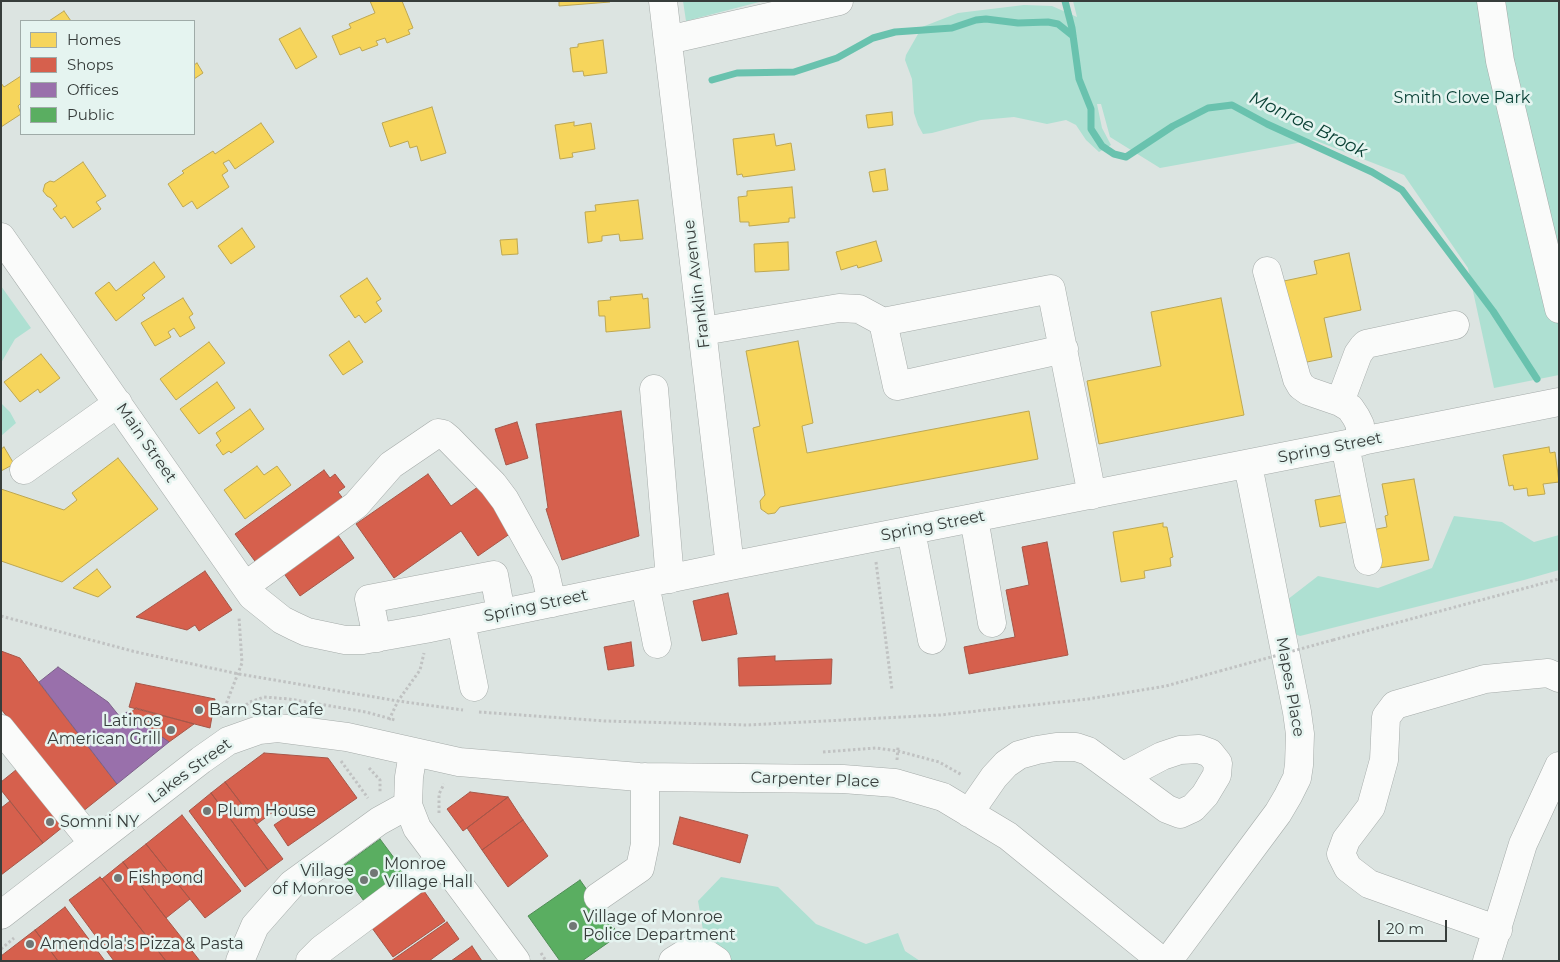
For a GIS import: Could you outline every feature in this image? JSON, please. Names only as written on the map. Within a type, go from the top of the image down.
[{"type":"street","name":"Franklin Avenue","points":[[663,1],[730,566]]},
{"type":"street","points":[[668,40],[839,1]]},
{"type":"street","points":[[1491,1],[1500,61],[1510,107],[1549,220],[1559,309]]},
{"type":"street","name":"Main Street","points":[[1,237],[118,403],[242,599],[252,596],[282,620],[307,632]]},
{"type":"street","points":[[1267,271],[1297,379],[1301,386],[1308,392],[1340,402],[1350,408],[1360,425],[1353,444],[1368,561]]},
{"type":"street","points":[[703,331],[839,308],[859,309],[883,322],[1051,289],[1092,495]]},
{"type":"street","points":[[883,322],[897,386],[1064,350]]},
{"type":"street","points":[[1340,402],[1358,354],[1363,346],[1455,325]]},
{"type":"street","points":[[654,389],[658,644]]},
{"type":"street","name":"Spring Street","points":[[307,632],[345,640],[377,638],[1559,402]]},
{"type":"street","points":[[24,470],[118,403]]},
{"type":"street","points":[[242,599],[356,506],[391,465],[438,434],[443,434],[493,484],[505,500],[545,572],[552,603]]},
{"type":"street","name":"Mapes Place","points":[[1168,961],[1278,813],[1288,796],[1300,766],[1300,734],[1297,712],[1248,465]]},
{"type":"street","points":[[974,518],[992,623]]},
{"type":"street","points":[[911,531],[932,640]]},
{"type":"street","points":[[377,638],[369,599],[494,575],[501,613]]},
{"type":"street","points":[[461,622],[474,687]]},
{"type":"street","points":[[1498,930],[1368,884],[1348,868],[1341,854],[1346,840],[1371,807],[1384,760],[1386,717],[1395,704],[1485,679],[1548,673],[1559,678]]},
{"type":"street","name":"Lakes Street","points":[[9,926],[93,843],[228,741],[259,730],[278,728],[347,737],[383,744],[412,753]]},
{"type":"street","points":[[1,729],[93,843]]},
{"type":"street","points":[[970,813],[994,777],[1006,764],[1018,755],[1037,750],[1056,747],[1076,747],[1088,751],[1124,776]]},
{"type":"street","points":[[412,753],[408,805],[417,828],[516,961]]},
{"type":"street","name":"Carpenter Place","points":[[412,753],[458,762],[645,777],[843,779],[895,783],[943,797],[1008,836],[1162,961]]},
{"type":"street","points":[[1487,961],[1523,844],[1559,766]]},
{"type":"street","points":[[598,897],[640,868],[644,844],[645,777]]},
{"type":"street","points":[[240,961],[255,926],[292,884],[381,815],[408,805]]},
{"type":"street","points":[[310,961],[322,949],[440,860]]},
{"type":"street","points":[[673,961],[688,951],[702,951],[717,961]]},
{"type":"path","points":[[876,562],[892,690]]},
{"type":"path","points":[[1,616],[136,652],[239,674],[398,702],[479,712],[605,721],[747,725],[940,714],[1088,699],[1166,686],[1559,579]]},
{"type":"path","points":[[218,723],[242,663],[242,599]]},
{"type":"path","points":[[388,723],[398,702],[420,670],[426,646]]},
{"type":"path","points":[[236,713],[250,702],[264,697],[289,698],[366,712],[399,722]]},
{"type":"path","points":[[818,752],[876,748],[898,751],[939,762],[962,775]]},
{"type":"path","points":[[347,761],[339,759],[381,815]]},
{"type":"path","points":[[362,766],[370,768],[380,780],[381,815]]},
{"type":"path","points":[[1,948],[9,926]]},
{"type":"green space","points":[[683,1],[763,1],[686,21]]},
{"type":"green space","name":"Smith Clove Park","points":[[1073,1],[1559,1],[1559,375],[1494,388],[1468,268],[1404,175],[1314,140],[1160,168],[1110,137],[1101,104],[1097,104],[1102,128],[1111,145],[1099,152],[1086,140],[1076,125],[1066,120],[1047,124],[1014,117],[981,120],[923,134],[914,113],[912,79],[905,60],[922,27],[958,13],[1024,5],[1052,6],[1077,17]]},
{"type":"green space","points":[[1,286],[31,328],[15,339],[1,363]]},
{"type":"green space","points":[[1,403],[10,412],[16,423],[1,436]]},
{"type":"green space","points":[[1454,516],[1502,522],[1534,542],[1559,535],[1559,570],[1300,636],[1290,632],[1283,603],[1318,576],[1378,588],[1432,568]]},
{"type":"green space","points":[[721,877],[778,887],[816,924],[866,944],[898,933],[905,951],[920,961],[730,961],[703,930],[698,901]]},
{"type":"building: Homes","points":[[370,1],[402,1],[413,28],[408,30],[410,34],[387,43],[385,38],[376,41],[378,45],[362,51],[360,47],[340,55],[332,36],[351,28],[349,24],[375,13]]},
{"type":"building: Homes","points":[[559,1],[610,1],[610,2],[559,6]]},
{"type":"building: Homes","points":[[64,11],[70,20],[50,20]]},
{"type":"building: Homes","points":[[300,28],[317,57],[296,69],[279,39]]},
{"type":"building: Homes","points":[[603,40],[607,73],[584,76],[583,71],[573,72],[570,48],[578,47],[578,44]]},
{"type":"building: Homes","points":[[197,63],[203,73],[195,78],[195,64]]},
{"type":"building: Homes","points":[[20,77],[20,104],[18,106],[20,115],[1,127],[1,83],[4,87]]},
{"type":"building: Homes","points":[[432,107],[446,153],[421,161],[417,146],[410,148],[408,141],[390,147],[382,123]]},
{"type":"building: Homes","points":[[892,112],[893,125],[868,128],[866,115]]},
{"type":"building: Homes","points":[[574,122],[574,126],[591,123],[595,149],[572,153],[573,157],[560,159],[555,125]]},
{"type":"building: Homes","points":[[261,123],[274,142],[235,169],[229,160],[223,163],[228,171],[222,175],[229,187],[197,209],[192,201],[183,207],[168,184],[184,173],[182,171],[213,151],[215,154]]},
{"type":"building: Homes","points":[[774,134],[776,146],[791,143],[795,170],[743,177],[742,174],[737,175],[733,139]]},
{"type":"building: Homes","points":[[83,162],[106,196],[96,202],[101,209],[73,228],[65,216],[61,219],[53,209],[57,206],[43,191],[45,184],[50,181],[54,182]]},
{"type":"building: Homes","points":[[885,169],[888,190],[873,192],[869,172]]},
{"type":"building: Homes","points":[[792,187],[795,218],[789,218],[789,222],[749,226],[749,222],[740,222],[738,197],[747,196],[747,191]]},
{"type":"building: Homes","points":[[638,200],[643,239],[620,241],[619,234],[602,236],[602,241],[588,243],[585,212],[596,211],[595,205]]},
{"type":"building: Homes","points":[[242,228],[255,247],[231,264],[218,246]]},
{"type":"building: Homes","points":[[517,239],[518,254],[502,255],[500,240]]},
{"type":"building: Homes","points":[[876,241],[882,261],[858,268],[857,265],[841,270],[836,252]]},
{"type":"building: Homes","points":[[788,242],[789,270],[755,272],[754,244]]},
{"type":"building: Homes","points":[[1349,253],[1361,310],[1324,318],[1332,357],[1302,363],[1284,281],[1317,274],[1314,261]]},
{"type":"building: Homes","points":[[154,262],[165,277],[142,295],[145,298],[116,321],[95,293],[109,282],[116,291]]},
{"type":"building: Homes","points":[[367,278],[381,299],[376,302],[382,311],[365,323],[359,315],[355,318],[340,296]]},
{"type":"building: Homes","points":[[642,294],[643,299],[648,298],[650,328],[606,332],[605,316],[599,316],[598,301],[611,300],[610,297]]},
{"type":"building: Homes","points":[[183,298],[193,314],[189,317],[195,328],[180,337],[174,328],[168,332],[171,337],[155,346],[141,323]]},
{"type":"building: Homes","points":[[1221,298],[1244,415],[1099,444],[1087,381],[1161,366],[1151,312]]},
{"type":"building: Homes","points":[[349,341],[363,362],[343,375],[329,355]]},
{"type":"building: Homes","points":[[798,341],[813,423],[802,426],[807,453],[1029,411],[1038,459],[780,507],[775,513],[768,514],[761,509],[760,501],[765,495],[753,428],[760,426],[746,351]]},
{"type":"building: Homes","points":[[209,342],[225,363],[176,400],[160,379]]},
{"type":"building: Homes","points":[[41,354],[60,378],[40,393],[38,389],[20,402],[4,382]]},
{"type":"building: Homes","points":[[217,382],[235,408],[199,434],[180,409]]},
{"type":"building: Homes","points":[[250,409],[264,429],[231,453],[229,451],[223,455],[216,445],[221,441],[216,433]]},
{"type":"building: Homes","points":[[4,447],[14,464],[1,471],[1,449]]},
{"type":"building: Homes","points":[[1549,447],[1550,453],[1555,452],[1559,482],[1543,484],[1545,494],[1528,496],[1527,488],[1514,490],[1513,485],[1509,486],[1503,455]]},
{"type":"building: Homes","points":[[118,458],[158,509],[62,582],[1,561],[1,489],[64,510],[77,500],[72,493]]},
{"type":"building: Homes","points":[[257,466],[264,475],[277,466],[291,485],[245,519],[224,490]]},
{"type":"building: Homes","points":[[1414,479],[1429,560],[1379,568],[1372,530],[1387,527],[1385,516],[1388,515],[1382,484]]},
{"type":"building: Homes","points":[[1349,494],[1353,521],[1320,527],[1315,500]]},
{"type":"building: Homes","points":[[1163,523],[1163,527],[1167,527],[1173,557],[1170,558],[1171,566],[1144,571],[1145,578],[1121,582],[1113,532]]},
{"type":"building: Homes","points":[[97,569],[111,587],[98,597],[73,588]]},
{"type":"building: Shops","points":[[621,411],[639,536],[562,560],[546,509],[548,508],[536,424]]},
{"type":"building: Shops","points":[[517,422],[528,458],[506,465],[495,429]]},
{"type":"building: Shops","points":[[324,470],[330,478],[335,474],[345,487],[338,492],[348,505],[260,568],[235,534]]},
{"type":"building: Shops","points":[[428,474],[451,506],[482,484],[514,531],[478,556],[461,531],[394,578],[356,524]]},
{"type":"building: Shops","points":[[335,531],[354,558],[300,596],[280,568]]},
{"type":"building: Shops","points":[[1047,542],[1068,655],[969,674],[964,647],[1015,637],[1006,590],[1029,585],[1022,547]]},
{"type":"building: Shops","points":[[205,571],[232,610],[199,631],[195,625],[187,630],[136,617]]},
{"type":"building: Shops","points":[[728,593],[737,634],[702,641],[693,601]]},
{"type":"building: Shops","points":[[631,642],[634,666],[608,670],[604,647]]},
{"type":"building: Shops","points":[[1,651],[20,658],[117,784],[82,812],[1,709]]},
{"type":"building: Shops","points":[[775,656],[775,661],[832,659],[831,684],[739,686],[738,658]]},
{"type":"building: Shops","points":[[136,683],[215,699],[210,728],[129,707]]},
{"type":"building: Shops","points":[[136,708],[194,724],[169,742],[129,714]]},
{"type":"building: Shops","points":[[264,753],[328,758],[357,798],[288,846],[274,825],[286,817],[278,808],[257,824],[225,782]]},
{"type":"building: Shops","points":[[22,765],[69,822],[43,843],[1,790],[1,782]]},
{"type":"building: Shops","points":[[225,782],[283,859],[268,870],[211,793]]},
{"type":"building: Shops","points":[[470,792],[508,797],[463,831],[447,809]]},
{"type":"building: Shops","points":[[211,793],[268,870],[245,887],[189,811]]},
{"type":"building: Shops","points":[[508,797],[523,820],[482,850],[467,828]]},
{"type":"building: Shops","points":[[10,801],[43,843],[1,875],[1,808]]},
{"type":"building: Shops","points":[[182,815],[241,891],[205,918],[146,844]]},
{"type":"building: Shops","points":[[680,817],[748,835],[740,863],[673,844]]},
{"type":"building: Shops","points":[[523,820],[548,856],[508,887],[482,850]]},
{"type":"building: Shops","points":[[146,844],[190,899],[166,918],[123,862]]},
{"type":"building: Shops","points":[[123,862],[200,961],[166,961],[102,879]]},
{"type":"building: Shops","points":[[100,877],[166,961],[114,961],[69,900]]},
{"type":"building: Shops","points":[[424,891],[445,921],[393,957],[372,928]]},
{"type":"building: Shops","points":[[65,907],[105,961],[58,961],[35,930]]},
{"type":"building: Shops","points":[[447,922],[459,939],[429,961],[391,961]]},
{"type":"building: Shops","points":[[35,930],[58,961],[1,961],[1,956]]},
{"type":"building: Shops","points":[[472,946],[482,961],[451,961]]},
{"type":"building: Offices","points":[[58,667],[108,702],[120,717],[127,712],[169,742],[117,784],[39,682]]},
{"type":"building: Public","name":"Monroe Village Hall","points":[[380,839],[409,878],[369,908],[340,868]]},
{"type":"building: Public","name":"Village of Monroe Police Department","points":[[580,880],[619,935],[582,961],[560,961],[528,916]]},
{"type":"waterway","name":"Monroe Brook","points":[[1065,1],[1072,28],[1079,79],[1091,109],[1091,129],[1102,146],[1114,154],[1126,157],[1173,126],[1208,108],[1232,105],[1267,124],[1372,172],[1402,190],[1493,311],[1537,379]]},
{"type":"waterway","points":[[712,80],[737,73],[794,72],[837,58],[873,38],[895,32],[952,28],[976,20],[986,19],[1018,23],[1048,22],[1058,24],[1073,36]]},
{"type":"place","name":"Barn Star Cafe","points":[[199,710]]},
{"type":"place","name":"Latinos American Grill","points":[[171,730]]},
{"type":"place","name":"Plum House","points":[[207,811]]},
{"type":"place","name":"Somni NY","points":[[50,822]]},
{"type":"place","name":"Monroe Village Hall","points":[[374,873]]},
{"type":"place","name":"Fishpond","points":[[118,878]]},
{"type":"place","name":"Village of Monroe","points":[[364,880]]},
{"type":"place","name":"Village of Monroe Police Department","points":[[573,926]]},
{"type":"place","name":"Amendola's Pizza & Pasta","points":[[30,944]]}]
